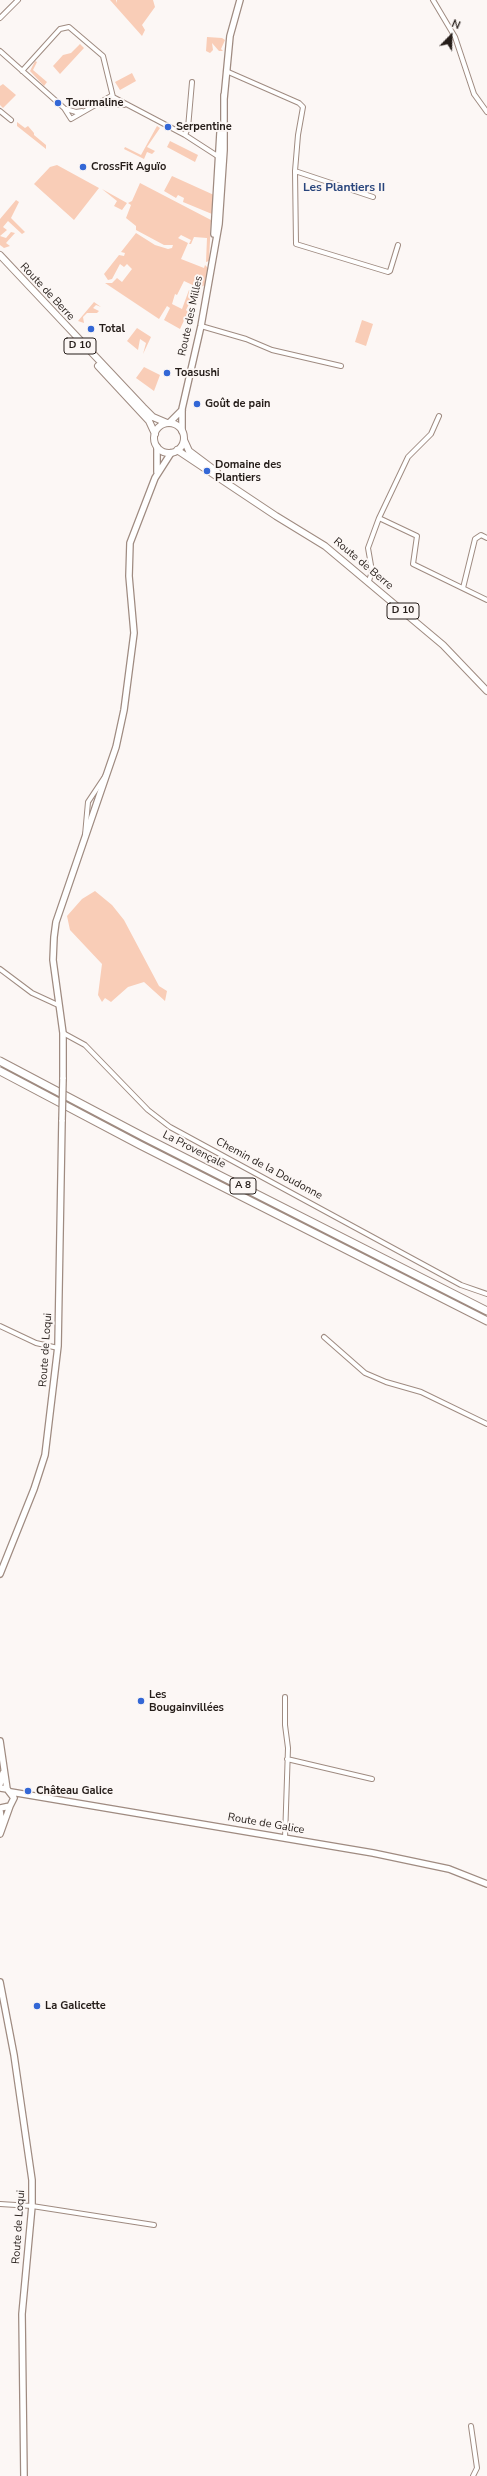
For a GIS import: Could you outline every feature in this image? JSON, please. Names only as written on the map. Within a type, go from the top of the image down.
[{"type":"highway","name":"La Provençale","points":[[0,1060],[124,1127],[487,1310]]},
{"type":"highway","name":"La Provençale","points":[[0,1071],[140,1145],[487,1321]]},
{"type":"main road","name":"Route de Berre","points":[[0,255],[143,407],[166,423]]},
{"type":"main road","name":"Route de Berre","points":[[0,261],[149,421],[154,434]]},
{"type":"main road","points":[[166,423],[179,427],[182,431],[184,440],[174,451],[166,452],[157,447],[154,434],[159,426],[166,423]]},
{"type":"main road","name":"Route de Berre","points":[[184,440],[189,451],[204,463],[312,538],[369,581],[443,645],[487,691]]},
{"type":"main road","name":"Route de Berre","points":[[174,451],[312,538]]},
{"type":"street","points":[[0,18],[18,0]]},
{"type":"street","name":"Route des Milles","points":[[182,431],[182,409],[201,326],[219,224],[221,150],[226,71],[230,36],[240,0]]},
{"type":"street","points":[[433,0],[454,37],[474,94],[487,112]]},
{"type":"street","points":[[22,71],[60,29],[69,27],[103,56],[110,88],[110,100]]},
{"type":"street","points":[[0,51],[64,108],[73,113],[86,110],[110,100],[126,106],[185,135],[221,157]]},
{"type":"street","points":[[226,71],[302,104],[303,110],[298,135],[295,171],[296,244],[388,272],[390,271],[398,245]]},
{"type":"street","points":[[185,135],[188,128],[192,82]]},
{"type":"street","points":[[0,111],[11,120]]},
{"type":"street","points":[[207,148],[221,150]]},
{"type":"street","points":[[295,171],[373,197]]},
{"type":"street","points":[[201,326],[246,339],[272,350],[341,366]]},
{"type":"street","name":"Route des Milles","points":[[166,423],[182,409]]},
{"type":"street","points":[[369,581],[372,571],[368,548],[379,518],[408,457],[431,434],[439,416]]},
{"type":"street","points":[[155,478],[157,447]]},
{"type":"street","points":[[155,478],[174,451]]},
{"type":"street","name":"Route de Loqui","points":[[0,1574],[34,1489],[45,1455],[58,1348],[63,1033],[53,960],[56,922],[107,773],[124,710],[132,654],[134,622],[129,576],[130,543],[155,478]]},
{"type":"street","points":[[379,518],[417,536],[414,564],[487,600]]},
{"type":"street","points":[[463,588],[475,539],[481,535],[487,538]]},
{"type":"street","points":[[85,836],[88,802],[107,773]]},
{"type":"street","points":[[0,968],[32,993],[58,1004]]},
{"type":"street","name":"Chemin de la Doudonne","points":[[63,1033],[85,1045],[148,1110],[170,1127],[461,1285],[487,1294]]},
{"type":"street","points":[[0,1326],[36,1343],[58,1348]]},
{"type":"street","points":[[324,1337],[365,1372],[386,1382],[421,1392],[487,1424]]},
{"type":"street","points":[[285,1697],[287,1759],[286,1838]]},
{"type":"street","points":[[0,1741],[11,1804],[1,1832]]},
{"type":"street","points":[[287,1759],[372,1779]]},
{"type":"street","points":[[0,1784],[5,1767]]},
{"type":"street","name":"Route de Galice","points":[[0,1788],[286,1838],[449,1869],[487,1884]]},
{"type":"street","points":[[1,1832],[0,1809],[11,1804],[39,1796]]},
{"type":"street","name":"Route de Loqui","points":[[0,1982],[28,2138],[32,2180],[32,2206],[22,2314],[24,2476]]},
{"type":"street","points":[[0,2204],[32,2206],[154,2225]]},
{"type":"street","points":[[471,2426],[478,2468],[472,2476]]},
{"type":"shaded area","points":[[110,0],[116,0],[117,3],[117,0],[153,0],[155,7],[142,25],[145,30],[142,36]]},
{"type":"shaded area","points":[[207,37],[222,38],[225,40],[221,49],[223,51],[219,51],[212,43],[213,50],[210,53],[206,51]]},
{"type":"shaded area","points":[[80,44],[84,48],[60,74],[53,66],[63,55],[71,53]]},
{"type":"shaded area","points":[[35,61],[37,62],[33,70],[47,82],[44,86],[30,71]]},
{"type":"shaded area","points":[[132,73],[136,81],[120,90],[115,82]]},
{"type":"shaded area","points":[[3,84],[16,95],[3,108],[0,105],[0,86]]},
{"type":"shaded area","points":[[17,122],[25,128],[28,126],[34,135],[46,145],[46,149],[17,126]]},
{"type":"shaded area","points":[[157,126],[160,128],[147,147],[155,151],[152,154],[147,152],[144,159],[124,149],[125,147],[141,155]]},
{"type":"shaded area","points":[[170,141],[198,155],[195,162],[167,147]]},
{"type":"shaded area","points":[[57,165],[99,188],[74,220],[34,184],[50,167]]},
{"type":"shaded area","points":[[172,176],[214,195],[212,214],[183,202],[184,198],[178,195],[176,198],[164,191]]},
{"type":"shaded area","points":[[140,183],[211,220],[209,261],[206,262],[207,238],[194,237],[191,244],[189,244],[191,240],[181,235],[178,238],[188,243],[181,259],[204,268],[205,265],[208,268],[205,285],[199,288],[184,281],[177,295],[175,294],[172,304],[182,309],[189,290],[198,291],[186,310],[188,312],[180,329],[164,320],[170,308],[167,306],[159,319],[105,283],[112,283],[117,278],[122,282],[132,269],[127,264],[124,267],[120,264],[112,279],[108,280],[104,274],[119,255],[124,256],[125,253],[121,252],[136,233],[155,245],[168,249],[172,248],[173,245],[164,245],[136,230],[136,226],[126,218],[131,205],[128,203],[132,201]]},
{"type":"shaded area","points":[[102,189],[127,203],[122,210],[114,206],[117,201]]},
{"type":"shaded area","points":[[16,200],[19,202],[11,218],[25,232],[22,234],[8,221],[3,227],[7,230],[0,236],[0,219]]},
{"type":"shaded area","points":[[11,232],[15,233],[6,243],[10,246],[4,248],[0,245],[0,236],[6,238]]},
{"type":"shaded area","points":[[94,302],[101,307],[96,305],[93,308],[99,311],[97,313],[87,313],[83,317],[84,323],[78,321]]},
{"type":"shaded area","points":[[362,320],[373,324],[366,346],[355,342]]},
{"type":"shaded area","points":[[137,328],[151,337],[143,354],[146,343],[140,339],[138,350],[127,341]]},
{"type":"shaded area","points":[[144,367],[160,375],[154,391],[136,378]]},
{"type":"shaded area","points":[[95,891],[112,905],[124,920],[159,986],[167,991],[165,1001],[144,982],[128,987],[111,1002],[105,998],[102,1002],[98,995],[102,964],[70,930],[67,916],[82,899]]},
{"type":"place","name":"Tourmaline","points":[[58,103]]},
{"type":"place","name":"Serpentine","points":[[168,127]]},
{"type":"place","name":"CrossFit Aguïo","points":[[83,167]]},
{"type":"place","name":"Total","points":[[91,329]]},
{"type":"place","name":"Toasushi","points":[[167,373]]},
{"type":"place","name":"Goût de pain","points":[[197,404]]},
{"type":"place","name":"Domaine des Plantiers","points":[[207,471]]},
{"type":"place","name":"Les Bougainvillées","points":[[141,1701]]},
{"type":"place","name":"Château Galice","points":[[28,1791]]},
{"type":"place","name":"La Galicette","points":[[37,2006]]},
{"type":"district","name":"Les Plantiers II","points":[[344,188]]}]
